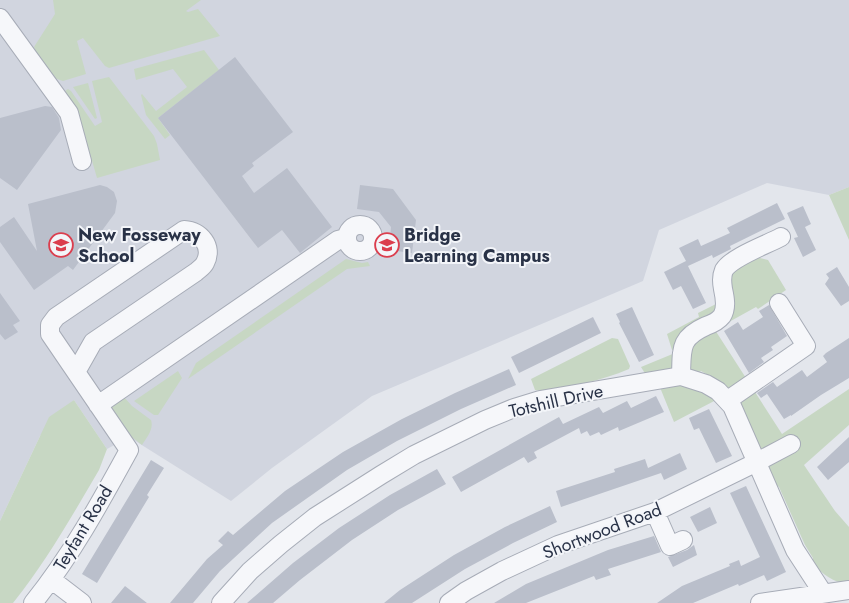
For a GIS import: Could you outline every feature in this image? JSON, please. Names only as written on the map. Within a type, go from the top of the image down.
[{"type":"street","points":[[0,18],[69,113],[82,161]]},
{"type":"street","points":[[76,372],[93,342],[196,272],[204,264],[207,255],[207,245],[202,237],[194,231],[184,230],[56,317],[50,325],[50,334],[98,405],[338,240],[346,238]]},
{"type":"street","points":[[681,376],[684,342],[693,332],[718,321],[724,314],[726,303],[722,279],[724,271],[731,263],[781,237]]},
{"type":"street","points":[[728,400],[806,346],[780,303]]},
{"type":"street","name":"Totshill Drive","points":[[221,603],[250,572],[315,517],[381,474],[449,437],[492,417],[538,401],[681,376],[706,384],[718,391],[732,406],[796,550],[823,593]]},
{"type":"street","name":"Teyfant Road","points":[[33,603],[52,580],[91,520],[129,450],[98,405]]},
{"type":"street","name":"Shortwood Road","points":[[449,603],[502,571],[558,545],[655,512],[791,444]]},
{"type":"street","points":[[655,512],[670,546],[683,540]]},
{"type":"street","points":[[52,580],[82,603]]},
{"type":"street","points":[[760,603],[849,590]]},
{"type":"shaded area","name":"Bridge Learning Campus","points":[[0,0],[849,0],[849,187],[829,195],[767,183],[659,230],[643,281],[372,396],[272,468],[231,501],[129,437],[107,449],[74,400],[40,436],[0,521]]},
{"type":"green space","points":[[53,0],[201,0],[186,11],[198,9],[220,36],[109,68],[105,66],[83,38],[77,41],[86,74],[63,81],[54,78],[34,47],[55,14]]},
{"type":"green space","points":[[204,50],[219,70],[158,118],[170,135],[165,139],[146,115],[141,95],[156,111],[187,87],[173,69],[136,80],[134,69]]},
{"type":"green space","points":[[109,77],[154,136],[160,160],[97,178],[78,112],[65,91],[68,89],[71,91],[95,126],[102,122],[92,81]]},
{"type":"green space","points":[[88,83],[97,118],[95,119],[73,87]]},
{"type":"green space","points":[[849,187],[849,240],[829,195]]},
{"type":"green space","points":[[756,257],[768,260],[786,290],[758,309],[756,307],[729,322],[728,283],[734,267]]},
{"type":"green space","points":[[346,259],[362,263],[368,262],[370,266],[347,269],[188,379],[196,363]]},
{"type":"green space","points":[[716,304],[720,304],[719,310],[676,349],[672,350],[667,334],[699,317],[698,313]]},
{"type":"green space","points":[[715,330],[782,434],[849,389],[849,425],[804,465],[835,511],[849,527],[849,583],[834,580],[813,564],[813,558],[805,545],[779,487],[773,483],[726,392],[726,385],[701,371],[696,374],[690,372],[690,343]]},
{"type":"green space","points":[[612,338],[618,339],[630,366],[629,369],[586,383],[542,391],[535,390],[531,379]]},
{"type":"green space","points":[[675,353],[673,369],[646,375],[641,367]]},
{"type":"green space","points":[[178,371],[182,378],[158,415],[154,415],[134,401]]},
{"type":"green space","points":[[684,382],[718,399],[674,422],[659,385]]},
{"type":"green space","points":[[123,396],[132,406],[151,420],[151,430],[142,445],[129,435],[111,410],[111,406]]},
{"type":"green space","points":[[74,400],[107,449],[99,470],[37,571],[13,603],[0,603],[0,521],[49,417]]},
{"type":"building","points":[[235,57],[293,132],[252,163],[254,166],[242,176],[254,193],[287,168],[332,227],[300,253],[282,230],[258,248],[158,118]]},
{"type":"building","points":[[45,106],[52,107],[59,118],[61,130],[17,190],[0,178],[0,118]]},
{"type":"building","points":[[100,185],[114,192],[117,201],[115,213],[73,270],[68,266],[34,290],[0,242],[0,227],[14,217],[37,251],[28,204]]},
{"type":"building","points":[[360,185],[393,189],[416,220],[412,253],[389,250],[391,227],[379,212],[357,209]]},
{"type":"building","points":[[777,203],[785,219],[730,246],[731,249],[713,258],[712,255],[688,266],[706,303],[693,309],[681,286],[673,290],[664,272],[686,261],[679,248],[698,239],[701,246],[730,233],[727,228]]},
{"type":"building","points":[[803,206],[811,224],[805,227],[816,250],[803,257],[794,238],[798,237],[787,213]]},
{"type":"building","points":[[837,267],[849,287],[849,301],[841,306],[825,284],[829,278],[826,274]]},
{"type":"building","points":[[0,293],[20,321],[13,325],[18,332],[5,340],[0,334]]},
{"type":"building","points":[[769,305],[787,336],[771,347],[773,350],[761,358],[764,362],[749,373],[724,331],[738,322],[743,330],[763,317],[759,311]]},
{"type":"building","points":[[632,307],[654,355],[639,362],[616,314]]},
{"type":"building","points":[[593,317],[601,333],[519,373],[511,357]]},
{"type":"building","points":[[849,338],[849,378],[791,416],[784,419],[767,394],[761,398],[757,393],[773,382],[777,387],[802,370],[807,377],[827,362],[823,356],[826,353]]},
{"type":"building","points":[[509,369],[516,385],[461,409],[397,441],[347,470],[272,523],[220,571],[193,603],[170,603],[207,559],[223,545],[218,541],[228,531],[233,535],[285,491],[343,452],[402,419]]},
{"type":"building","points":[[656,396],[664,412],[619,431],[618,427],[601,435],[599,432],[590,436],[587,431],[581,434],[579,428],[534,452],[537,458],[528,463],[524,457],[461,492],[452,477],[559,417],[563,424],[599,407],[603,413],[627,401],[631,408]]},
{"type":"building","points":[[709,409],[732,456],[716,463],[699,428],[694,430],[689,418]]},
{"type":"building","points":[[849,437],[849,462],[828,480],[817,467]]},
{"type":"building","points":[[680,453],[687,469],[664,480],[661,473],[561,507],[556,491],[615,472],[614,469],[645,459],[648,468]]},
{"type":"building","points":[[151,460],[164,468],[147,495],[149,497],[97,583],[82,574]]},
{"type":"building","points":[[437,469],[446,484],[398,510],[352,540],[273,603],[247,603],[293,563],[339,528],[390,495]]},
{"type":"building","points":[[746,486],[786,572],[767,581],[764,575],[693,603],[657,603],[682,586],[730,566],[729,564],[739,560],[741,566],[760,557],[730,493]]},
{"type":"building","points":[[550,506],[557,522],[465,569],[412,603],[384,603],[400,590],[454,555],[505,527]]},
{"type":"building","points":[[710,507],[717,523],[698,532],[690,517]]},
{"type":"building","points":[[654,536],[661,552],[608,569],[611,575],[596,580],[594,576],[526,603],[494,603],[526,584],[608,550]]},
{"type":"building","points":[[694,545],[697,555],[673,567],[668,557],[687,550]]},
{"type":"building","points":[[125,586],[147,603],[111,603]]},
{"type":"place","name":"New Fosseway School","points":[[61,245]]},
{"type":"place","name":"Bridge Learning Campus","points":[[387,245]]}]
